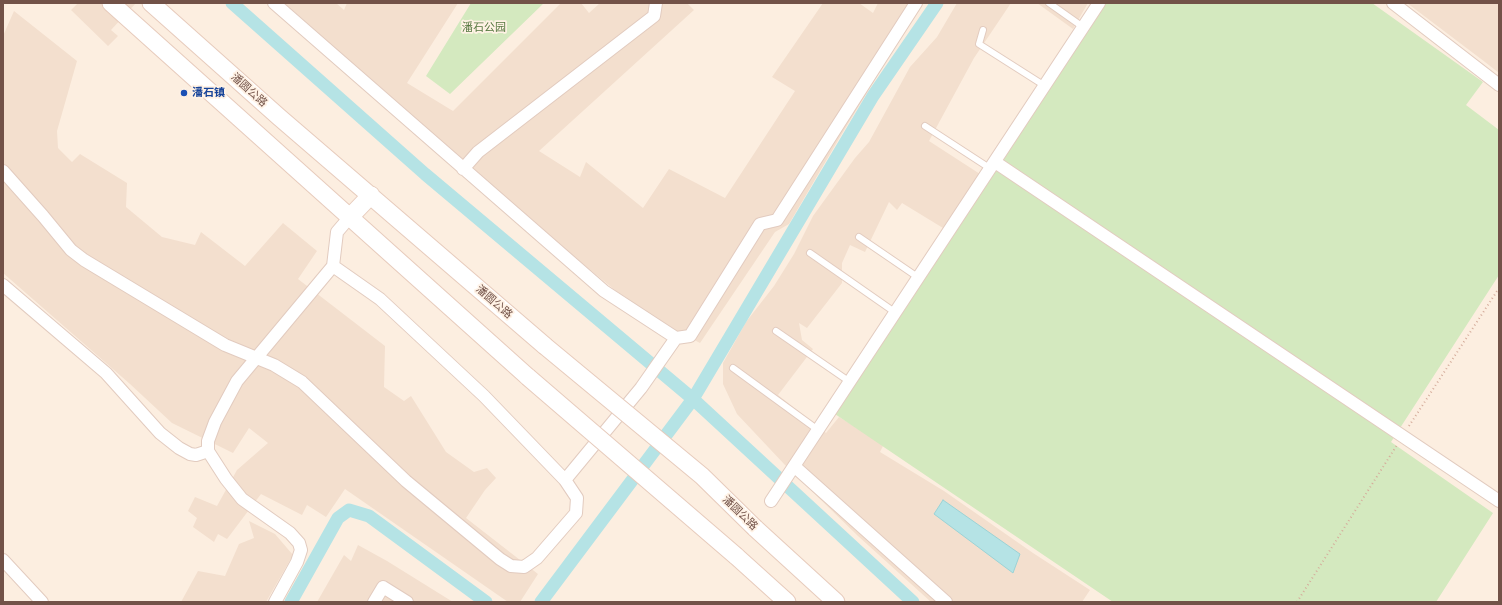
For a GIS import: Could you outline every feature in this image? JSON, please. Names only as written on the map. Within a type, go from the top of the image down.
[{"type":"main road","points":[[111,3],[528,377],[788,602]]},
{"type":"main road","name":"潘圆公路","points":[[151,3],[279,117],[545,346],[702,476],[755,528],[836,602]]},
{"type":"main road","points":[[349,218],[371,196]]},
{"type":"street","points":[[274,3],[604,291],[674,342]]},
{"type":"street","points":[[463,169],[478,152],[654,16],[656,3]]},
{"type":"street","points":[[565,480],[641,388],[674,342],[690,336],[760,224],[777,220],[916,3]]},
{"type":"street","points":[[771,501],[1099,3]]},
{"type":"street","points":[[1394,3],[1499,85]]},
{"type":"street","points":[[993,165],[1499,502]]},
{"type":"street","points":[[3,171],[71,250],[84,260],[225,345],[274,365],[302,382],[406,481],[500,559],[511,566],[524,567],[537,558],[576,513],[577,498],[565,480],[484,396],[386,305],[333,266]]},
{"type":"street","points":[[275,602],[297,562],[301,550],[299,542],[290,533],[242,499],[226,479],[208,451],[208,441],[215,422],[236,381],[333,266],[337,232],[349,218]]},
{"type":"street","points":[[3,285],[106,374],[160,433],[179,448],[190,454],[196,455],[208,451]]},
{"type":"street","points":[[792,468],[946,602]]},
{"type":"street","points":[[3,560],[42,602]]},
{"type":"street","points":[[374,602],[383,587],[407,602]]},
{"type":"lane","points":[[1049,3],[1083,27]]},
{"type":"lane","points":[[983,30],[979,44],[1044,86]]},
{"type":"lane","points":[[925,126],[993,165]]},
{"type":"lane","points":[[859,237],[919,278]]},
{"type":"lane","points":[[810,253],[896,313]]},
{"type":"lane","points":[[776,331],[850,382]]},
{"type":"lane","points":[[733,368],[818,430]]},
{"type":"shaded area","points":[[78,3],[136,3],[111,30],[118,36],[108,46],[71,10]]},
{"type":"shaded area","points":[[282,3],[336,3],[344,10],[347,3],[458,3],[407,83],[453,111],[561,3],[581,3],[589,13],[600,3],[687,3],[694,10],[539,151],[580,177],[586,162],[643,208],[669,169],[725,198],[795,91],[772,77],[823,3],[859,3],[873,13],[878,3],[922,3],[789,224],[775,232],[700,343],[671,328],[616,291],[537,226]]},
{"type":"shaded area","points":[[957,3],[1011,3],[974,58],[929,141],[980,174],[943,228],[902,203],[897,210],[889,202],[865,252],[850,245],[842,263],[842,283],[807,328],[799,323],[802,340],[813,349],[778,395],[826,433],[839,417],[884,444],[880,452],[944,491],[1033,553],[1090,590],[1082,602],[931,602],[858,536],[785,465],[737,414],[723,384],[723,363],[746,322],[774,286],[794,254],[813,216],[855,158],[869,142],[910,67],[937,37]]},
{"type":"shaded area","points":[[1037,3],[1088,3],[1073,29]]},
{"type":"shaded area","points":[[1407,3],[1499,3],[1499,73],[1485,62]]},
{"type":"shaded area","points":[[14,11],[77,61],[57,131],[58,148],[72,162],[80,154],[127,183],[126,207],[162,237],[195,245],[201,232],[245,266],[283,223],[317,251],[298,279],[385,346],[384,387],[404,401],[411,396],[446,452],[474,472],[487,468],[496,478],[485,490],[466,518],[538,574],[520,602],[508,602],[345,489],[326,517],[307,505],[302,515],[261,494],[227,539],[218,534],[214,542],[193,527],[197,518],[188,511],[195,497],[217,506],[237,470],[268,443],[249,428],[233,453],[172,423],[130,384],[3,273],[3,36]]},
{"type":"shaded area","points":[[249,521],[275,534],[293,555],[266,602],[181,602],[198,571],[225,576],[239,544],[254,538]]},
{"type":"shaded area","points":[[358,545],[387,561],[453,602],[317,602],[344,555],[351,561]]},
{"type":"green space","name":"潘石公园","points":[[471,3],[544,3],[450,94],[426,76]]},
{"type":"green space","points":[[1102,3],[1372,3],[1483,82],[1466,105],[1499,130],[1499,275],[1391,442],[1493,513],[1436,602],[1113,602],[832,412]]},
{"type":"water","points":[[943,500],[1020,554],[1013,573],[934,514]]},
{"type":"waterway","points":[[232,3],[425,174],[693,399],[913,602]]},
{"type":"waterway","points":[[541,602],[693,399],[873,96],[937,3]]},
{"type":"waterway","points":[[291,602],[338,518],[349,510],[369,516],[486,602]]},
{"type":"place","name":"潘石镇","points":[[184,93]]}]
